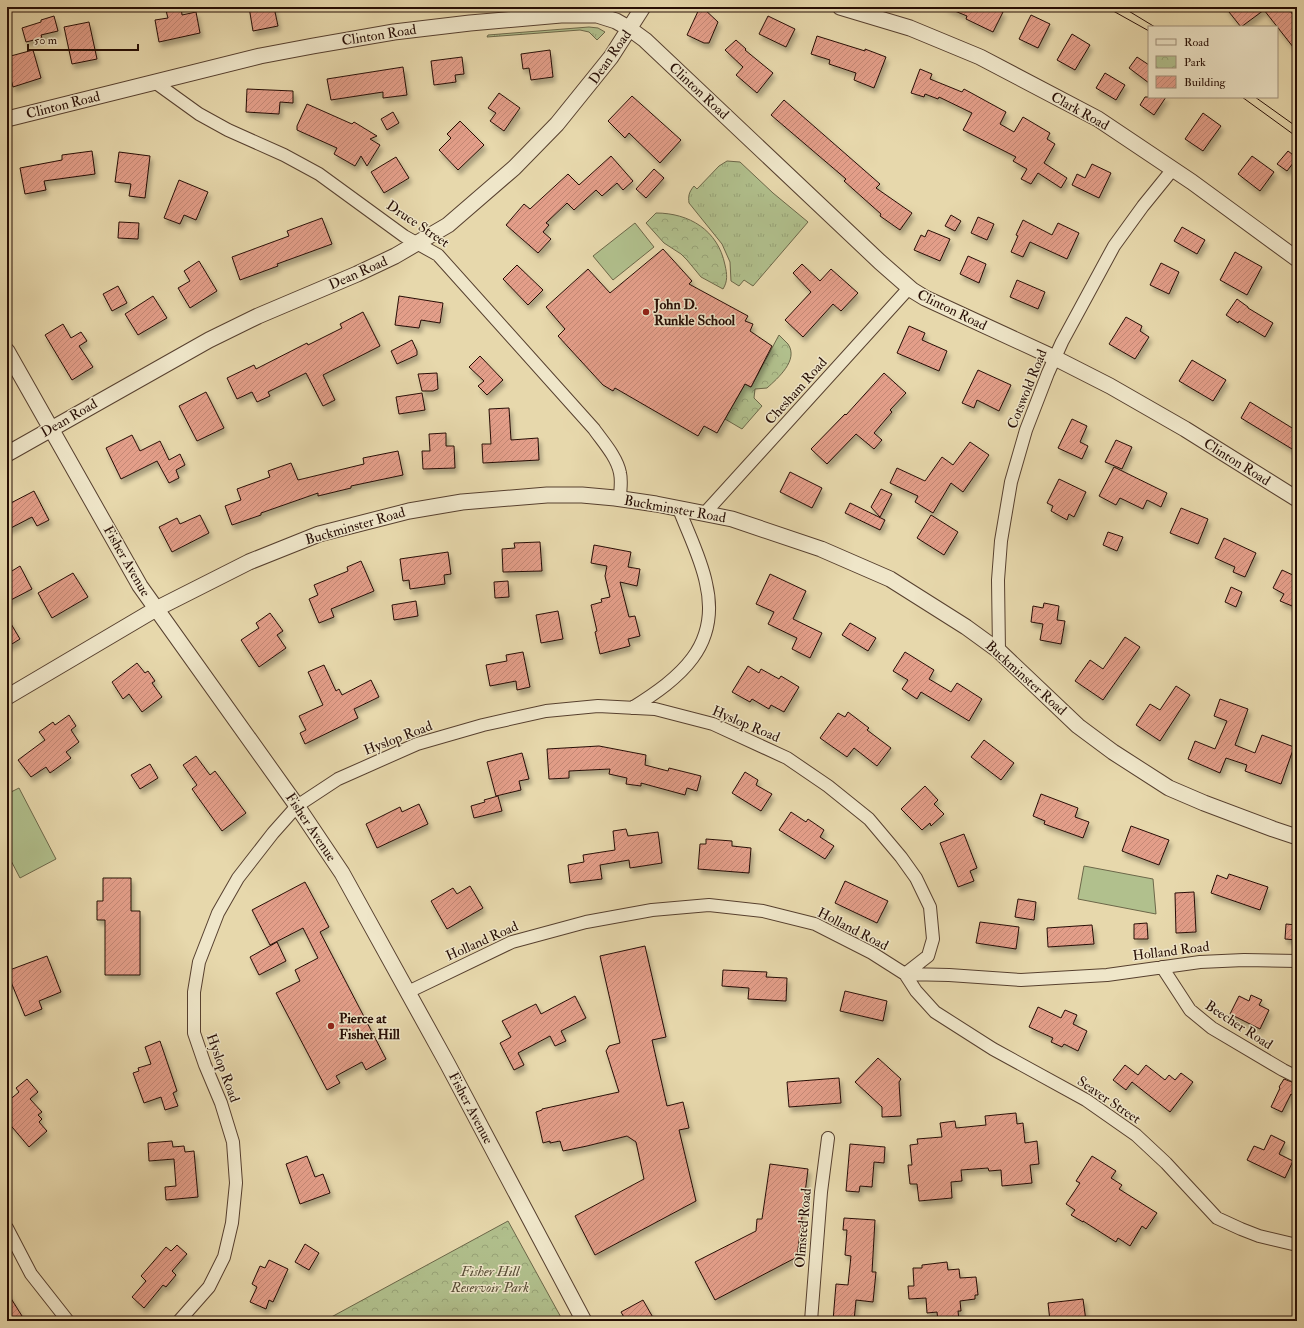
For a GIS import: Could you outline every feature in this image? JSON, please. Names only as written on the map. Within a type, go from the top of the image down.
[{"type":"street","name":"Dean Road","points":[[7,454],[193,348],[244,322],[358,274],[419,244],[448,225],[514,168],[541,142],[570,110],[593,81],[630,29],[643,7]]},
{"type":"street","name":"Clark Road","points":[[840,7],[910,28],[980,57],[1098,119],[1173,170],[1297,259]]},
{"type":"street","name":"Clinton Road","points":[[7,119],[260,56],[394,32],[470,23],[561,15],[588,15],[609,18],[630,29],[646,40],[909,288],[933,302],[1054,358],[1142,403],[1297,499]]},
{"type":"street","name":"Druce Street","points":[[156,82],[199,114],[228,130],[284,155],[319,174],[404,236],[436,253],[443,259],[594,429],[611,453],[619,470],[621,484],[620,499]]},
{"type":"street","name":"Cotswold Road","points":[[999,651],[998,580],[1001,541],[1011,482],[1026,430],[1054,358],[1114,246],[1143,206],[1173,170]]},
{"type":"street","name":"Chesham Road","points":[[704,514],[909,288]]},
{"type":"street","name":"Fisher Avenue","points":[[7,351],[132,571],[156,609],[297,806],[342,873],[408,992],[584,1321]]},
{"type":"street","name":"Buckminster Road","points":[[7,697],[156,609],[249,562],[312,537],[409,511],[462,502],[547,495],[582,495],[620,499],[656,504],[732,520],[821,549],[890,579],[966,627],[999,651],[1078,726],[1113,752],[1169,788],[1204,803],[1297,837]]},
{"type":"street","points":[[632,708],[669,683],[679,674],[693,658],[701,645],[706,631],[709,615],[707,584],[700,560],[679,509]]},
{"type":"street","name":"Hyslop Road","points":[[179,1321],[209,1287],[224,1257],[232,1223],[236,1183],[233,1142],[194,1033],[194,992],[199,962],[218,913],[238,878],[273,832],[297,806],[338,779],[424,742],[483,725],[546,710],[598,706],[655,709],[713,724],[787,758],[828,786],[869,819],[901,857],[916,878],[930,907],[933,939],[928,956],[905,974]]},
{"type":"street","name":"Holland Road","points":[[408,992],[512,942],[594,920],[652,910],[709,905],[763,911],[815,924],[872,953],[905,974],[949,975],[1022,980],[1106,974],[1200,962],[1297,960]]},
{"type":"street","name":"Beecher Road","points":[[1162,967],[1190,1010],[1212,1028],[1297,1077]]},
{"type":"street","name":"Seaver Street","points":[[905,974],[916,991],[935,1012],[993,1049],[1086,1100],[1136,1135],[1166,1163],[1217,1218],[1259,1236],[1297,1245]]},
{"type":"street","name":"Olmsted Road","points":[[811,1321],[821,1192],[828,1138]]},
{"type":"street","points":[[7,1228],[31,1274],[68,1321]]},
{"type":"green space","points":[[589,27],[598,28],[605,32],[597,40],[589,32],[580,30],[487,37],[488,35]]},
{"type":"green space","points":[[727,161],[740,162],[773,193],[808,222],[753,286],[744,280],[739,286],[731,281],[730,262],[722,244],[689,203],[689,194],[694,186],[697,189],[719,166]]},
{"type":"green space","points":[[656,213],[680,216],[690,220],[709,233],[716,242],[725,265],[727,277],[723,289],[701,277],[681,254],[664,243],[646,223]]},
{"type":"green space","points":[[635,223],[654,247],[613,280],[593,256]]},
{"type":"green space","points":[[779,335],[788,344],[791,350],[789,362],[781,374],[767,388],[755,389],[754,398],[762,406],[742,429],[725,419],[745,384],[751,387]]},
{"type":"green space","points":[[19,788],[56,859],[20,878],[7,853],[7,794]]},
{"type":"green space","points":[[1084,866],[1153,879],[1156,914],[1078,899]]},
{"type":"green space","name":"Fisher Hill Reservoir Park","points":[[508,1221],[563,1321],[324,1321]]},
{"type":"building","points":[[165,7],[181,7],[182,15],[196,12],[200,33],[159,42],[155,20],[168,18]]},
{"type":"building","points":[[249,7],[274,7],[278,26],[253,31]]},
{"type":"building","points":[[700,7],[702,7],[718,22],[709,43],[704,43],[687,35]]},
{"type":"building","points":[[945,7],[992,7],[1003,12],[993,32],[966,19],[967,16]]},
{"type":"building","points":[[1225,7],[1287,7],[1297,20],[1297,52],[1264,10],[1242,26],[1240,26]]},
{"type":"building","points":[[1031,15],[1050,24],[1038,48],[1019,39]]},
{"type":"building","points":[[54,16],[58,31],[41,35],[42,38],[26,42],[22,28]]},
{"type":"building","points":[[768,16],[795,29],[786,47],[759,34]]},
{"type":"building","points":[[89,22],[97,59],[72,64],[64,27]]},
{"type":"building","points":[[1072,34],[1090,45],[1075,70],[1057,60]]},
{"type":"building","points":[[817,36],[865,51],[865,49],[886,57],[874,88],[854,80],[856,73],[829,64],[830,60],[811,54]]},
{"type":"building","points":[[736,40],[746,49],[745,50],[773,73],[757,93],[736,75],[743,67],[725,50]]},
{"type":"building","points":[[33,50],[41,78],[13,87],[7,64],[7,57]]},
{"type":"building","points":[[550,50],[553,77],[531,80],[529,68],[523,69],[521,54]]},
{"type":"building","points":[[462,57],[464,74],[455,75],[456,82],[434,85],[431,61]]},
{"type":"building","points":[[1137,57],[1148,64],[1148,82],[1129,68]]},
{"type":"building","points":[[403,67],[407,95],[383,98],[383,92],[331,100],[327,79]]},
{"type":"building","points":[[920,69],[932,74],[930,79],[962,92],[964,89],[1006,112],[1000,124],[1014,132],[1023,117],[1050,133],[1047,139],[1055,144],[1044,163],[1067,178],[1061,188],[1038,173],[1031,184],[1021,179],[1027,169],[1013,161],[1016,157],[963,130],[972,113],[939,97],[938,99],[925,94],[924,97],[911,93]]},
{"type":"building","points":[[1105,73],[1125,85],[1116,100],[1096,88]]},
{"type":"building","points":[[247,89],[293,91],[293,103],[280,102],[279,114],[246,112]]},
{"type":"building","points":[[499,93],[520,108],[504,131],[490,121],[496,113],[488,108]]},
{"type":"building","points":[[632,96],[681,140],[660,163],[629,133],[625,138],[608,121]]},
{"type":"building","points":[[1145,97],[1165,98],[1154,115],[1140,105]]},
{"type":"building","points":[[784,100],[880,184],[876,188],[912,213],[900,230],[880,216],[881,214],[844,181],[846,179],[771,115]]},
{"type":"building","points":[[307,104],[352,124],[354,122],[377,136],[370,139],[380,145],[367,166],[361,156],[355,166],[334,154],[337,148],[297,130],[297,126]]},
{"type":"building","points":[[393,112],[399,123],[387,130],[381,119]]},
{"type":"building","points":[[1203,113],[1221,126],[1203,151],[1185,139]]},
{"type":"building","points":[[460,121],[484,145],[458,170],[439,150],[451,138],[447,134]]},
{"type":"building","points":[[92,151],[95,174],[44,181],[46,190],[25,194],[20,168],[62,160],[62,155]]},
{"type":"building","points":[[1288,151],[1297,158],[1287,171],[1277,164]]},
{"type":"building","points":[[119,152],[150,156],[145,198],[129,196],[131,184],[115,182]]},
{"type":"building","points":[[611,156],[633,181],[623,190],[617,183],[602,196],[596,190],[574,210],[567,203],[546,223],[549,225],[543,232],[551,239],[538,253],[506,225],[524,204],[530,209],[568,174],[579,185]]},
{"type":"building","points":[[1252,156],[1274,172],[1260,191],[1238,174]]},
{"type":"building","points":[[396,157],[409,178],[384,193],[371,172]]},
{"type":"building","points":[[1092,164],[1111,173],[1099,198],[1072,185],[1077,174],[1085,178]]},
{"type":"building","points":[[654,169],[664,178],[646,198],[636,189]]},
{"type":"building","points":[[179,180],[208,192],[196,220],[184,215],[180,224],[164,218]]},
{"type":"building","points":[[951,215],[961,221],[955,231],[945,226]]},
{"type":"building","points":[[978,217],[994,224],[987,240],[971,233]]},
{"type":"building","points":[[322,218],[332,244],[277,264],[278,266],[240,280],[232,257],[289,236],[287,231]]},
{"type":"building","points":[[1023,220],[1052,235],[1058,223],[1079,233],[1067,259],[1030,242],[1023,257],[1011,252],[1018,236],[1016,235]]},
{"type":"building","points":[[119,222],[139,223],[138,239],[118,238]]},
{"type":"building","points":[[1182,227],[1205,240],[1197,254],[1174,241]]},
{"type":"building","points":[[928,230],[950,239],[940,261],[914,250],[921,235],[925,237]]},
{"type":"building","name":"John D. Runkle School","points":[[663,249],[692,281],[689,284],[748,316],[745,321],[753,324],[750,331],[772,346],[751,387],[745,384],[717,433],[704,426],[698,436],[615,388],[613,391],[603,385],[558,336],[565,329],[546,307],[588,269],[610,293]]},
{"type":"building","points":[[1235,252],[1262,267],[1247,295],[1220,280]]},
{"type":"building","points":[[968,256],[986,264],[979,283],[960,274]]},
{"type":"building","points":[[199,261],[217,291],[190,308],[178,288],[190,281],[184,271]]},
{"type":"building","points":[[1161,263],[1179,272],[1169,294],[1150,285]]},
{"type":"building","points":[[802,264],[820,281],[831,269],[858,293],[841,311],[833,304],[803,337],[785,320],[811,292],[793,273]]},
{"type":"building","points":[[517,265],[543,290],[528,305],[503,279]]},
{"type":"building","points":[[1017,280],[1045,292],[1038,309],[1010,297]]},
{"type":"building","points":[[118,286],[127,303],[112,311],[103,294]]},
{"type":"building","points":[[153,296],[167,318],[138,335],[125,314]]},
{"type":"building","points":[[399,296],[443,303],[440,323],[421,320],[419,328],[395,325]]},
{"type":"building","points":[[1237,299],[1248,308],[1273,323],[1265,337],[1226,315]]},
{"type":"building","points":[[363,312],[380,346],[323,375],[335,400],[323,406],[306,373],[268,392],[270,396],[257,402],[252,392],[237,399],[227,378],[254,365],[256,369],[307,343],[308,345],[342,328],[340,324]]},
{"type":"building","points":[[1126,317],[1142,326],[1140,331],[1149,337],[1135,359],[1109,344]]},
{"type":"building","points":[[63,324],[71,338],[81,332],[87,341],[79,346],[93,367],[72,380],[45,335]]},
{"type":"building","points":[[909,326],[925,333],[922,340],[947,351],[939,371],[897,353]]},
{"type":"building","points":[[412,340],[417,351],[417,355],[397,364],[391,351]]},
{"type":"building","points":[[480,356],[503,380],[487,395],[478,386],[484,381],[469,367]]},
{"type":"building","points":[[1192,360],[1226,380],[1213,401],[1179,381]]},
{"type":"building","points":[[978,370],[1011,385],[999,411],[977,400],[974,408],[962,403]]},
{"type":"building","points":[[437,373],[438,389],[433,391],[422,391],[418,374]]},
{"type":"building","points":[[884,373],[906,393],[890,410],[892,412],[874,433],[882,440],[874,449],[856,434],[827,464],[811,449],[845,414],[846,415]]},
{"type":"building","points":[[206,392],[224,428],[197,441],[179,406]]},
{"type":"building","points":[[422,393],[425,410],[399,414],[396,397]]},
{"type":"building","points":[[1250,402],[1297,431],[1297,452],[1241,418]]},
{"type":"building","points":[[509,408],[511,440],[538,438],[539,460],[483,463],[482,444],[491,444],[489,409]]},
{"type":"building","points":[[1072,419],[1087,426],[1080,442],[1088,446],[1082,459],[1058,448]]},
{"type":"building","points":[[446,433],[446,446],[454,446],[455,468],[423,469],[422,451],[430,451],[429,434]]},
{"type":"building","points":[[132,435],[140,451],[160,441],[169,460],[180,454],[185,465],[176,470],[179,478],[169,483],[157,461],[121,479],[106,448]]},
{"type":"building","points":[[1116,440],[1132,447],[1122,469],[1105,462]]},
{"type":"building","points":[[970,442],[989,455],[963,492],[951,483],[933,513],[915,502],[918,496],[890,483],[897,468],[925,481],[942,457],[953,465]]},
{"type":"building","points":[[398,451],[403,475],[351,486],[351,488],[318,496],[318,493],[232,525],[225,506],[241,500],[237,489],[270,477],[268,471],[291,463],[298,480],[364,464],[363,458]]},
{"type":"building","points":[[1114,467],[1167,493],[1161,507],[1147,500],[1143,509],[1120,498],[1116,505],[1099,496]]},
{"type":"building","points":[[790,472],[822,488],[812,508],[780,492]]},
{"type":"building","points":[[1059,479],[1086,492],[1074,517],[1069,514],[1067,520],[1051,511],[1053,506],[1047,503]]},
{"type":"building","points":[[881,489],[892,494],[880,517],[871,507]]},
{"type":"building","points":[[34,491],[49,520],[37,526],[32,517],[7,530],[7,505]]},
{"type":"building","points":[[850,503],[885,520],[880,530],[845,513]]},
{"type":"building","points":[[1181,508],[1208,519],[1198,544],[1170,533]]},
{"type":"building","points":[[200,515],[209,533],[172,552],[159,527],[177,518],[180,524]]},
{"type":"building","points":[[931,515],[958,532],[944,555],[917,538]]},
{"type":"building","points":[[1108,532],[1123,537],[1117,551],[1103,545]]},
{"type":"building","points":[[1224,538],[1256,553],[1245,577],[1233,572],[1235,567],[1215,558]]},
{"type":"building","points":[[540,542],[542,571],[503,572],[502,549],[515,548],[514,543]]},
{"type":"building","points":[[594,545],[631,552],[628,567],[640,569],[637,586],[620,582],[629,617],[635,616],[640,636],[628,639],[630,646],[600,654],[595,632],[597,631],[591,605],[602,602],[601,599],[610,597],[605,576],[607,566],[591,563]]},
{"type":"building","points":[[448,552],[451,574],[444,575],[445,584],[410,589],[409,580],[403,581],[400,559]]},
{"type":"building","points":[[361,561],[374,591],[331,609],[334,617],[319,623],[309,599],[318,595],[314,585],[348,571],[347,567]]},
{"type":"building","points":[[20,566],[32,589],[7,602],[7,574]]},
{"type":"building","points":[[1282,570],[1297,577],[1297,608],[1280,601],[1284,594],[1273,588]]},
{"type":"building","points":[[73,573],[88,597],[52,618],[38,593]]},
{"type":"building","points":[[770,574],[806,591],[793,619],[822,633],[810,658],[792,649],[797,638],[768,624],[774,612],[756,604]]},
{"type":"building","points":[[508,581],[509,597],[495,598],[494,582]]},
{"type":"building","points":[[1231,587],[1242,592],[1236,607],[1225,602]]},
{"type":"building","points":[[416,601],[418,616],[394,620],[392,605]]},
{"type":"building","points":[[1044,603],[1059,606],[1057,620],[1065,621],[1061,644],[1040,640],[1043,624],[1031,622],[1033,606],[1043,608]]},
{"type":"building","points":[[558,611],[563,639],[541,643],[536,615]]},
{"type":"building","points":[[270,613],[283,631],[277,635],[286,648],[259,667],[241,640],[259,628],[256,623]]},
{"type":"building","points":[[7,617],[20,639],[7,647]]},
{"type":"building","points":[[850,623],[876,638],[868,651],[842,635]]},
{"type":"building","points":[[1125,637],[1140,647],[1103,700],[1075,681],[1090,660],[1103,669]]},
{"type":"building","points":[[523,652],[530,687],[517,690],[516,681],[490,686],[486,665],[507,661],[506,655]]},
{"type":"building","points":[[905,652],[934,670],[929,679],[951,692],[957,683],[982,699],[969,721],[921,692],[917,699],[902,689],[908,680],[893,671]]},
{"type":"building","points":[[137,663],[145,673],[148,671],[155,681],[152,683],[162,697],[142,712],[129,694],[123,699],[112,682]]},
{"type":"building","points":[[324,665],[336,691],[339,689],[342,695],[371,680],[379,697],[354,709],[358,718],[305,744],[300,733],[306,730],[299,716],[323,705],[308,672]]},
{"type":"building","points":[[748,666],[759,673],[761,669],[779,679],[781,676],[799,687],[784,712],[771,705],[769,709],[752,699],[750,702],[732,692]]},
{"type":"building","points":[[1176,686],[1190,695],[1160,741],[1136,725],[1150,704],[1160,710]]},
{"type":"building","points":[[1220,699],[1248,709],[1235,745],[1255,753],[1262,735],[1294,747],[1281,784],[1245,771],[1247,765],[1226,758],[1220,773],[1188,759],[1195,741],[1215,749],[1227,721],[1214,716]]},
{"type":"building","points":[[848,712],[869,728],[867,730],[891,748],[877,766],[854,748],[847,757],[820,738],[838,713],[845,717]]},
{"type":"building","points":[[69,715],[76,726],[71,730],[79,742],[66,752],[71,758],[50,773],[46,767],[31,777],[18,760],[45,740],[39,732],[53,722],[55,725]]},
{"type":"building","points":[[984,740],[1014,763],[1001,780],[971,757]]},
{"type":"building","points":[[599,746],[646,755],[645,765],[668,771],[669,768],[701,776],[697,791],[687,788],[685,795],[641,783],[641,786],[626,784],[627,778],[609,774],[610,769],[569,771],[569,778],[549,779],[547,749]]},
{"type":"building","points":[[522,753],[529,779],[519,781],[521,790],[496,796],[487,762]]},
{"type":"building","points":[[196,756],[210,775],[215,771],[246,813],[222,831],[192,789],[197,785],[183,765]]},
{"type":"building","points":[[150,764],[158,778],[140,789],[131,775]]},
{"type":"building","points":[[745,772],[758,780],[756,785],[772,794],[761,811],[732,793]]},
{"type":"building","points":[[925,786],[938,800],[934,804],[944,814],[931,826],[930,823],[922,830],[901,809]]},
{"type":"building","points":[[1041,794],[1078,808],[1075,817],[1089,822],[1083,838],[1044,824],[1045,821],[1033,816]]},
{"type":"building","points":[[498,796],[502,811],[474,818],[471,806]]},
{"type":"building","points":[[419,804],[428,824],[377,848],[366,824],[400,807],[402,812]]},
{"type":"building","points":[[791,812],[806,822],[808,819],[824,830],[820,837],[834,846],[825,859],[779,830]]},
{"type":"building","points":[[1131,826],[1169,840],[1159,865],[1122,851]]},
{"type":"building","points":[[626,829],[628,836],[658,832],[662,863],[630,868],[629,860],[600,865],[602,879],[570,883],[568,865],[584,862],[583,855],[615,850],[613,831]]},
{"type":"building","points":[[964,834],[977,868],[970,871],[974,881],[958,887],[940,843]]},
{"type":"building","points":[[706,839],[732,841],[732,846],[751,848],[749,873],[698,869],[700,844],[706,844]]},
{"type":"building","points":[[1229,874],[1268,887],[1260,910],[1211,893],[1217,875],[1227,879]]},
{"type":"building","points":[[103,878],[131,878],[131,911],[140,911],[140,975],[105,975],[105,920],[97,920],[97,901],[103,901]]},
{"type":"building","points":[[845,881],[888,901],[877,923],[835,903]]},
{"type":"building","name":"Pierce at Fisher Hill","points":[[305,882],[329,927],[320,932],[386,1059],[366,1070],[362,1062],[336,1076],[340,1083],[327,1090],[276,993],[300,981],[295,970],[318,958],[303,928],[270,945],[252,910]]},
{"type":"building","points":[[470,886],[483,908],[447,929],[431,901],[453,888],[457,894]]},
{"type":"building","points":[[1194,892],[1196,932],[1176,933],[1175,893]]},
{"type":"building","points":[[1018,899],[1036,902],[1034,920],[1015,917]]},
{"type":"building","points":[[980,922],[1019,927],[1016,949],[976,943]]},
{"type":"building","points":[[1147,923],[1148,939],[1134,939],[1134,924]]},
{"type":"building","points":[[1286,924],[1297,925],[1297,940],[1285,939]]},
{"type":"building","points":[[1092,925],[1094,944],[1048,947],[1047,928]]},
{"type":"building","points":[[277,942],[286,961],[259,975],[250,957]]},
{"type":"building","points":[[645,946],[666,1037],[652,1040],[667,1106],[683,1102],[689,1128],[679,1130],[696,1201],[595,1255],[575,1216],[644,1179],[636,1142],[627,1136],[563,1151],[560,1141],[543,1143],[536,1112],[542,1109],[619,1092],[606,1051],[609,1046],[620,1043],[600,956]]},
{"type":"building","points":[[47,956],[61,992],[39,1001],[42,1009],[25,1016],[11,982],[7,984],[7,971]]},
{"type":"building","points":[[723,970],[767,972],[766,977],[787,978],[786,1001],[748,999],[749,988],[722,986]]},
{"type":"building","points":[[845,991],[887,1001],[883,1021],[840,1011]]},
{"type":"building","points":[[1251,995],[1262,1000],[1259,1005],[1269,1010],[1260,1029],[1230,1014],[1239,996],[1249,1001]]},
{"type":"building","points":[[575,996],[586,1018],[561,1031],[566,1041],[555,1046],[550,1036],[518,1053],[524,1065],[514,1070],[500,1043],[511,1037],[502,1021],[536,1004],[541,1014]]},
{"type":"building","points":[[1038,1007],[1061,1018],[1065,1010],[1077,1015],[1073,1024],[1087,1031],[1078,1051],[1064,1044],[1062,1047],[1051,1042],[1053,1038],[1029,1027]]},
{"type":"building","points":[[160,1041],[177,1091],[173,1093],[178,1106],[165,1110],[161,1097],[144,1103],[133,1073],[139,1071],[138,1068],[151,1064],[145,1047]]},
{"type":"building","points":[[878,1058],[901,1079],[899,1082],[901,1116],[882,1117],[882,1107],[855,1082]]},
{"type":"building","points":[[1125,1065],[1138,1075],[1146,1065],[1165,1080],[1169,1075],[1175,1080],[1181,1073],[1193,1082],[1170,1112],[1132,1082],[1126,1090],[1113,1080]]},
{"type":"building","points":[[839,1078],[841,1103],[789,1107],[787,1082]]},
{"type":"building","points":[[27,1079],[38,1092],[30,1099],[42,1112],[38,1115],[42,1119],[39,1122],[47,1131],[29,1147],[7,1121],[7,1102],[19,1092],[16,1088]]},
{"type":"building","points":[[1284,1079],[1297,1084],[1297,1098],[1291,1094],[1282,1112],[1271,1107]]},
{"type":"building","points":[[1016,1113],[1017,1124],[1023,1123],[1025,1143],[1037,1141],[1039,1164],[1030,1165],[1032,1183],[1002,1186],[1001,1170],[989,1171],[988,1168],[961,1170],[962,1181],[951,1182],[952,1198],[919,1201],[917,1184],[910,1184],[908,1165],[912,1165],[910,1145],[918,1144],[917,1139],[942,1137],[940,1123],[955,1121],[956,1128],[986,1125],[985,1116]]},
{"type":"building","points":[[1271,1135],[1285,1142],[1279,1154],[1293,1161],[1285,1178],[1247,1160],[1254,1146],[1264,1150]]},
{"type":"building","points":[[172,1141],[173,1147],[184,1146],[185,1152],[194,1151],[198,1197],[166,1200],[165,1187],[176,1186],[174,1159],[149,1161],[148,1143]]},
{"type":"building","points":[[850,1144],[885,1147],[884,1163],[874,1162],[872,1187],[860,1186],[859,1192],[846,1191]]},
{"type":"building","points":[[307,1156],[315,1177],[323,1174],[330,1193],[300,1204],[286,1164]]},
{"type":"building","points":[[1092,1156],[1116,1171],[1111,1178],[1122,1185],[1119,1189],[1157,1213],[1146,1229],[1142,1226],[1130,1246],[1118,1238],[1116,1242],[1071,1215],[1075,1210],[1066,1204],[1080,1183],[1076,1181]]},
{"type":"building","points":[[770,1164],[808,1169],[797,1257],[715,1300],[695,1262],[756,1231],[757,1219],[762,1219]]},
{"type":"building","points":[[844,1218],[875,1220],[872,1272],[876,1272],[873,1302],[856,1300],[854,1321],[833,1321],[836,1284],[848,1285],[851,1256],[845,1255],[847,1230],[843,1230]]},
{"type":"building","points":[[305,1244],[319,1253],[309,1270],[295,1262]]},
{"type":"building","points":[[177,1245],[187,1254],[172,1271],[176,1275],[166,1287],[163,1285],[144,1308],[132,1297],[146,1281],[141,1276],[166,1247],[171,1251]]},
{"type":"building","points":[[269,1260],[288,1269],[273,1302],[269,1300],[266,1309],[250,1302],[257,1287],[252,1284],[260,1266],[265,1268]]},
{"type":"building","points":[[947,1262],[948,1270],[959,1269],[960,1278],[976,1277],[978,1295],[975,1295],[975,1299],[960,1301],[961,1311],[958,1311],[959,1321],[938,1321],[937,1312],[927,1313],[926,1298],[909,1299],[908,1286],[914,1286],[913,1268],[922,1268],[922,1265]]},
{"type":"building","points":[[7,1292],[22,1316],[14,1321],[7,1321]]},
{"type":"building","points":[[1083,1299],[1086,1321],[1050,1321],[1048,1303]]},
{"type":"building","points":[[643,1300],[655,1321],[626,1321],[621,1312]]},
{"type":"tram line","points":[[7,12],[27,7]]},
{"type":"tram line","points":[[1106,7],[1148,30]]},
{"type":"tram line","points":[[1122,7],[1153,26]]},
{"type":"tram line","points":[[1243,98],[1297,137]]},
{"type":"tram line","points":[[1256,98],[1297,127]]},
{"type":"place","name":"John D. Runkle School","points":[[646,312]]},
{"type":"place","name":"Pierce at Fisher Hill","points":[[331,1026]]}]
